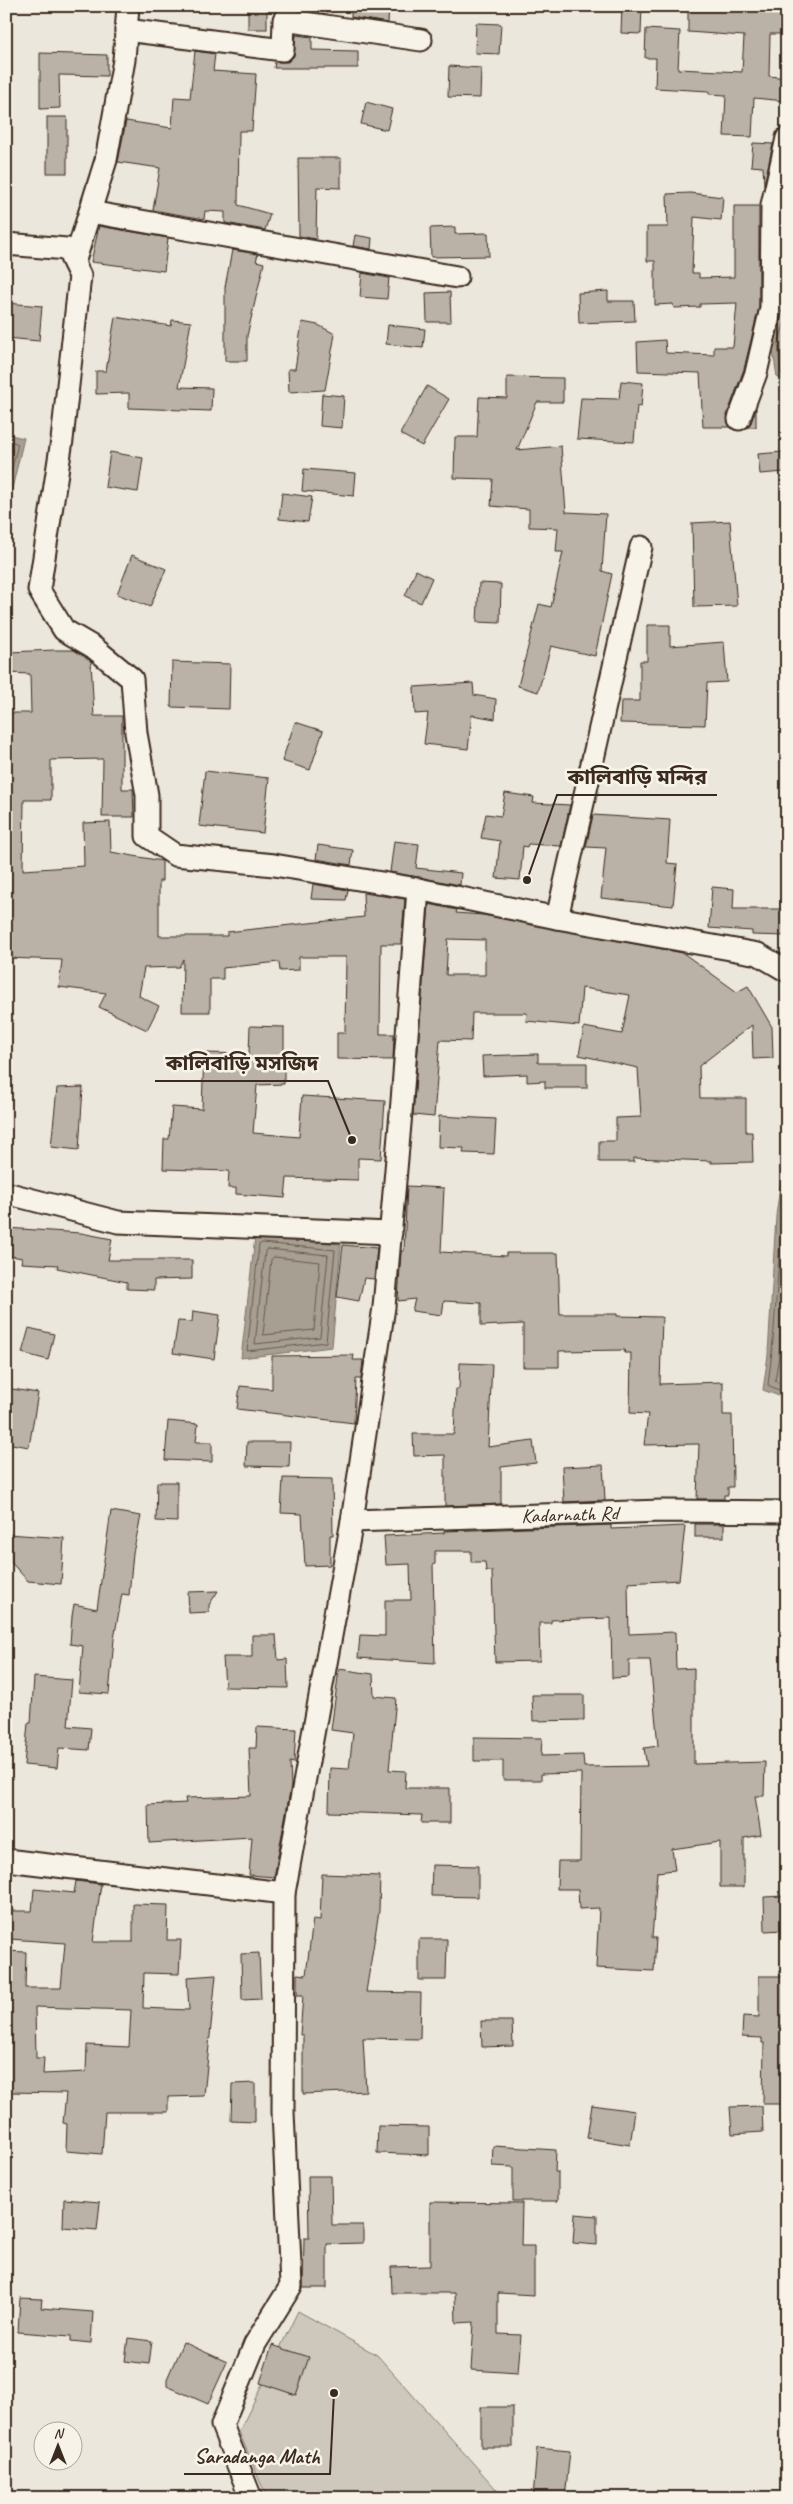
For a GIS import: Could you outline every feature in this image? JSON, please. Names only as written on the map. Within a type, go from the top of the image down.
[{"type":"street","points":[[74,263],[106,160],[124,60],[128,6]]},
{"type":"street","points":[[126,30],[283,50],[284,20],[421,40]]},
{"type":"street","points":[[739,419],[756,373],[771,308],[772,205],[787,138]]},
{"type":"street","points":[[90,212],[457,277]]},
{"type":"street","points":[[6,244],[67,249],[80,276],[62,440],[39,590],[64,630],[93,647],[132,679],[136,733],[147,795],[147,836],[175,855],[274,865],[418,889],[557,918],[758,954],[787,970]]},
{"type":"street","points":[[557,918],[641,547]]},
{"type":"street","points":[[251,2498],[222,2426],[255,2344],[291,2286],[283,2112],[284,1892],[352,1521],[384,1307],[417,921],[418,889]]},
{"type":"street","points":[[6,1193],[118,1222],[391,1233]]},
{"type":"street","name":"Kadarnath Rd","points":[[352,1521],[662,1511],[787,1512]]},
{"type":"street","points":[[6,1860],[284,1892]]},
{"type":"shaded area","points":[[298,2311],[377,2355],[504,2498],[267,2498],[239,2432]]},
{"type":"water","points":[[787,300],[787,383],[777,377],[772,344]]},
{"type":"water","points":[[6,434],[24,438],[6,514]]},
{"type":"water","points":[[787,1134],[787,1399],[763,1390],[768,1355],[776,1216]]},
{"type":"water","points":[[255,1237],[341,1244],[332,1347],[241,1358]]},
{"type":"building","points":[[248,6],[267,6],[267,29],[248,29]]},
{"type":"building","points":[[351,6],[389,6],[388,23],[351,17]]},
{"type":"building","points":[[622,6],[642,6],[641,34],[621,33]]},
{"type":"building","points":[[688,6],[762,8],[762,6],[787,6],[787,34],[770,34],[769,76],[787,78],[785,101],[754,98],[752,137],[724,136],[726,95],[709,94],[709,91],[655,88],[656,58],[645,58],[646,29],[680,31],[678,69],[742,72],[744,36],[688,32]]},
{"type":"building","points":[[476,23],[501,24],[499,54],[475,53]]},
{"type":"building","points":[[296,35],[312,37],[312,50],[358,51],[358,68],[274,68],[275,62],[288,62],[294,56]]},
{"type":"building","points":[[195,51],[215,54],[213,71],[256,74],[252,131],[239,131],[238,205],[270,214],[265,230],[225,223],[225,212],[205,211],[204,219],[153,210],[160,168],[118,162],[126,121],[172,128],[174,97],[190,98]]},
{"type":"building","points":[[40,53],[107,55],[107,76],[59,75],[60,108],[40,109]]},
{"type":"building","points":[[449,66],[481,68],[480,98],[448,97]]},
{"type":"building","points":[[366,102],[392,109],[387,130],[361,124]]},
{"type":"building","points":[[47,117],[67,117],[67,173],[47,173]]},
{"type":"building","points":[[753,143],[773,144],[764,185],[763,167],[751,166]]},
{"type":"building","points":[[298,158],[341,158],[341,188],[317,187],[316,239],[299,236]]},
{"type":"building","points":[[690,193],[723,197],[721,220],[694,217],[692,273],[699,273],[699,278],[734,277],[734,206],[759,206],[759,307],[744,369],[727,415],[730,427],[703,427],[700,373],[638,371],[637,342],[665,340],[666,353],[714,355],[714,347],[733,347],[737,303],[700,304],[700,307],[674,308],[673,304],[655,305],[655,261],[647,261],[647,227],[668,227],[667,194]]},
{"type":"building","points":[[787,196],[787,264],[784,264],[784,206]]},
{"type":"building","points":[[99,226],[168,238],[164,271],[91,262]]},
{"type":"building","points":[[455,227],[455,234],[488,233],[489,256],[431,257],[430,228]]},
{"type":"building","points":[[355,235],[372,238],[371,249],[353,246]]},
{"type":"building","points":[[232,250],[258,254],[256,261],[264,263],[247,336],[247,361],[225,361],[225,287]]},
{"type":"building","points":[[362,273],[389,278],[387,299],[360,297]]},
{"type":"building","points":[[608,291],[608,301],[634,301],[635,321],[579,323],[578,293]]},
{"type":"building","points":[[450,292],[451,322],[427,322],[426,293]]},
{"type":"building","points":[[6,303],[42,306],[39,341],[6,338]]},
{"type":"building","points":[[115,317],[171,326],[172,320],[191,322],[179,387],[212,388],[211,411],[129,408],[129,393],[96,394],[96,371],[106,371]]},
{"type":"building","points":[[302,322],[318,325],[335,334],[325,390],[289,392],[288,369],[295,369]]},
{"type":"building","points":[[388,325],[425,329],[423,348],[386,344]]},
{"type":"building","points":[[507,377],[563,378],[563,402],[537,402],[517,450],[561,446],[566,512],[606,514],[602,571],[612,574],[595,656],[551,646],[538,692],[518,686],[539,604],[551,607],[563,552],[556,552],[558,528],[529,527],[529,509],[491,506],[493,479],[454,478],[455,437],[477,437],[479,397],[507,398]]},
{"type":"building","points":[[621,381],[643,383],[641,407],[637,406],[634,442],[577,439],[581,398],[619,399]]},
{"type":"building","points":[[427,386],[449,399],[422,446],[400,434]]},
{"type":"building","points":[[322,394],[344,396],[342,428],[320,426]]},
{"type":"building","points":[[756,408],[756,427],[748,427],[751,423]]},
{"type":"building","points":[[110,452],[143,458],[138,492],[105,487]]},
{"type":"building","points":[[783,452],[785,472],[760,474],[758,454]]},
{"type":"building","points":[[304,469],[356,473],[354,496],[302,491]]},
{"type":"building","points":[[282,493],[312,497],[308,522],[279,519]]},
{"type":"building","points":[[730,521],[737,606],[694,607],[692,523]]},
{"type":"building","points":[[132,555],[166,569],[150,607],[117,594]]},
{"type":"building","points":[[416,570],[432,578],[421,603],[405,596]]},
{"type":"building","points":[[479,583],[501,584],[500,623],[477,622]]},
{"type":"building","points":[[647,625],[670,625],[670,646],[724,642],[727,682],[707,683],[705,725],[620,723],[621,701],[640,701],[640,661],[647,661]]},
{"type":"building","points":[[74,650],[91,661],[94,716],[122,716],[122,789],[133,789],[134,817],[102,817],[103,759],[51,760],[51,800],[24,800],[23,870],[84,866],[83,823],[110,822],[111,852],[162,861],[162,881],[159,881],[159,936],[227,936],[227,932],[364,917],[363,893],[405,899],[401,944],[381,944],[380,1034],[394,1034],[393,1060],[337,1059],[337,1033],[345,1033],[346,957],[299,957],[299,970],[280,971],[279,962],[223,968],[223,979],[210,979],[210,1012],[182,1012],[183,959],[179,967],[144,968],[139,996],[159,1006],[147,1030],[99,1007],[106,993],[59,987],[62,960],[6,958],[6,713],[31,713],[30,674],[8,673],[9,652]]},
{"type":"building","points":[[172,662],[230,664],[229,709],[171,707]]},
{"type":"building","points":[[473,683],[474,695],[496,699],[495,719],[472,715],[468,749],[424,744],[428,713],[415,714],[414,687]]},
{"type":"building","points":[[295,722],[323,731],[310,770],[282,761]]},
{"type":"building","points":[[205,771],[269,778],[263,833],[199,826]]},
{"type":"building","points":[[505,793],[534,797],[533,803],[570,805],[561,846],[528,844],[527,847],[523,846],[520,880],[496,878],[500,841],[481,838],[486,814],[501,816]]},
{"type":"building","points":[[593,815],[670,820],[667,863],[677,864],[673,906],[601,898],[606,848],[586,847]]},
{"type":"building","points":[[394,841],[419,844],[416,868],[461,873],[460,885],[390,872]]},
{"type":"building","points":[[318,845],[353,850],[351,865],[316,859]]},
{"type":"building","points":[[313,884],[348,890],[346,900],[311,899]]},
{"type":"building","points":[[712,887],[734,889],[733,909],[787,909],[787,936],[752,935],[752,931],[709,928]]},
{"type":"building","points":[[429,904],[457,910],[456,913],[483,915],[683,953],[737,992],[748,986],[772,1027],[773,1058],[753,1059],[752,1025],[699,1066],[700,1098],[746,1098],[746,1132],[752,1132],[753,1162],[711,1163],[711,1161],[634,1158],[634,1162],[599,1162],[599,1141],[616,1141],[616,1118],[641,1117],[638,1068],[579,1055],[584,1027],[622,1034],[630,995],[582,988],[579,1026],[526,1021],[527,1013],[472,1013],[471,1041],[440,1040],[434,1117],[413,1115]],"holes":[[[448,939],[485,940],[485,975],[446,975]]]},
{"type":"building","points":[[250,1026],[284,1027],[284,1084],[257,1085],[253,1133],[299,1137],[302,1096],[385,1101],[381,1159],[358,1158],[358,1180],[287,1178],[285,1198],[236,1194],[236,1188],[228,1188],[229,1171],[163,1169],[164,1139],[169,1139],[172,1107],[202,1109],[204,1053],[249,1054]]},
{"type":"building","points":[[538,1054],[538,1063],[587,1063],[587,1088],[545,1088],[545,1081],[527,1082],[527,1074],[483,1076],[482,1056]]},
{"type":"building","points":[[83,1087],[79,1150],[51,1147],[57,1088]]},
{"type":"building","points":[[439,1116],[496,1119],[494,1154],[463,1153],[464,1148],[438,1147]]},
{"type":"building","points":[[407,1186],[444,1188],[441,1252],[506,1256],[506,1253],[558,1253],[560,1314],[617,1314],[617,1316],[662,1317],[660,1384],[723,1382],[723,1415],[732,1415],[733,1487],[728,1487],[728,1495],[724,1495],[724,1499],[697,1499],[699,1444],[644,1445],[648,1414],[630,1413],[631,1353],[624,1353],[625,1350],[559,1351],[559,1367],[523,1367],[523,1324],[481,1326],[481,1303],[444,1301],[442,1315],[412,1311],[415,1299],[398,1301],[401,1251],[404,1251]]},
{"type":"building","points":[[6,1228],[81,1233],[112,1239],[108,1260],[192,1260],[192,1279],[154,1280],[154,1290],[127,1289],[127,1282],[57,1268],[58,1265],[21,1263],[22,1258],[6,1255]]},
{"type":"building","points":[[343,1245],[377,1248],[374,1279],[364,1278],[359,1301],[337,1297]]},
{"type":"building","points":[[193,1311],[220,1315],[214,1359],[173,1353],[178,1321],[192,1322]]},
{"type":"building","points":[[29,1328],[54,1334],[48,1360],[22,1353]]},
{"type":"building","points":[[354,1355],[353,1360],[363,1360],[361,1379],[356,1379],[354,1423],[237,1409],[240,1386],[272,1389],[272,1356]]},
{"type":"building","points":[[460,1363],[492,1364],[488,1447],[533,1441],[536,1463],[501,1467],[501,1504],[445,1506],[445,1455],[414,1456],[413,1434],[454,1434],[456,1389],[459,1389]]},
{"type":"building","points":[[6,1388],[38,1393],[29,1447],[6,1443]]},
{"type":"building","points":[[168,1421],[198,1424],[196,1442],[212,1442],[212,1462],[165,1460]]},
{"type":"building","points":[[247,1442],[290,1442],[289,1467],[246,1466]]},
{"type":"building","points":[[603,1465],[605,1500],[564,1502],[562,1467]]},
{"type":"building","points":[[283,1478],[332,1479],[333,1535],[330,1535],[330,1565],[305,1566],[302,1514],[281,1513]]},
{"type":"building","points":[[157,1482],[177,1482],[177,1522],[156,1521]]},
{"type":"building","points":[[111,1511],[141,1516],[133,1553],[129,1595],[122,1594],[114,1639],[109,1694],[79,1692],[83,1646],[70,1644],[74,1604],[97,1609]]},
{"type":"building","points":[[695,1524],[724,1524],[724,1537],[695,1537]]},
{"type":"building","points":[[611,1525],[611,1529],[685,1526],[679,1580],[628,1583],[629,1634],[675,1632],[676,1669],[694,1668],[694,1764],[765,1762],[764,1796],[755,1796],[761,1835],[744,1838],[744,1887],[720,1887],[720,1842],[672,1849],[675,1870],[657,1872],[652,1938],[656,1938],[654,1971],[596,1968],[599,1908],[579,1909],[578,1889],[557,1889],[558,1861],[580,1861],[581,1773],[541,1774],[541,1780],[503,1780],[503,1761],[474,1761],[474,1737],[542,1738],[541,1756],[583,1755],[584,1767],[647,1766],[644,1748],[658,1746],[650,1660],[629,1660],[629,1677],[612,1678],[611,1618],[551,1620],[551,1623],[539,1623],[540,1661],[495,1662],[492,1571],[486,1571],[485,1562],[471,1562],[471,1551],[435,1551],[435,1564],[433,1565],[435,1663],[358,1658],[360,1635],[385,1636],[385,1600],[411,1600],[410,1564],[386,1565],[384,1536],[444,1533],[444,1531]]},
{"type":"building","points":[[8,1534],[64,1538],[61,1584],[28,1581],[7,1558]]},
{"type":"building","points":[[218,1591],[209,1605],[209,1612],[189,1613],[188,1592]]},
{"type":"building","points":[[252,1635],[276,1635],[278,1660],[287,1659],[288,1688],[225,1687],[223,1657],[252,1657]]},
{"type":"building","points":[[339,1669],[373,1674],[374,1696],[396,1698],[389,1770],[406,1771],[405,1788],[450,1788],[450,1823],[421,1823],[422,1815],[329,1812],[330,1768],[349,1769],[353,1733],[331,1730]]},
{"type":"building","points":[[34,1677],[72,1680],[68,1726],[91,1728],[89,1750],[59,1748],[57,1768],[24,1765],[28,1723],[31,1723]]},
{"type":"building","points":[[532,1695],[584,1695],[584,1720],[533,1721]]},
{"type":"building","points":[[257,1727],[296,1729],[294,1763],[290,1762],[291,1786],[274,1877],[249,1875],[252,1837],[149,1843],[148,1805],[186,1803],[185,1798],[251,1796],[249,1748],[256,1748]]},
{"type":"building","points":[[432,1865],[478,1866],[478,1897],[431,1896]]},
{"type":"building","points":[[322,1874],[380,1876],[379,1911],[366,1992],[421,1993],[420,2039],[363,2038],[366,2091],[303,2094],[303,2035],[300,2035],[303,1995],[297,1995],[297,1974],[306,1975],[313,1919],[320,1920]]},
{"type":"building","points":[[76,1881],[101,1884],[93,1942],[133,1942],[133,1904],[168,1905],[167,1940],[181,1940],[179,1974],[144,1973],[143,2008],[189,2010],[187,1977],[216,1975],[204,2096],[168,2097],[168,2112],[105,2112],[102,2154],[66,2151],[67,2124],[63,2123],[66,2093],[6,2092],[6,1951],[26,1952],[25,1988],[61,1988],[65,1943],[10,1939],[11,1911],[32,1911],[34,1889],[74,1893]],"holes":[[[35,2007],[131,2010],[129,2047],[87,2045],[86,2072],[43,2074],[44,2058],[36,2058]]]},
{"type":"building","points":[[783,1896],[784,1930],[765,1931],[764,1897]]},
{"type":"building","points":[[419,1939],[447,1939],[446,1980],[419,1980]]},
{"type":"building","points":[[259,1953],[261,1999],[242,2000],[241,1954]]},
{"type":"building","points":[[759,1976],[786,1976],[786,2104],[763,2104],[764,2043],[762,2043],[762,2038],[742,2037],[743,2016],[759,2017]]},
{"type":"building","points":[[481,2021],[512,2021],[513,2046],[482,2047]]},
{"type":"building","points":[[255,2083],[255,2122],[231,2121],[232,2084]]},
{"type":"building","points":[[592,2105],[635,2111],[630,2145],[587,2138]]},
{"type":"building","points":[[762,2106],[763,2132],[732,2134],[730,2107]]},
{"type":"building","points":[[378,2126],[429,2127],[429,2155],[377,2153]]},
{"type":"building","points":[[493,2146],[556,2150],[555,2172],[558,2172],[558,2201],[513,2201],[513,2167],[492,2166]]},
{"type":"building","points":[[308,2176],[331,2176],[332,2225],[363,2225],[363,2243],[327,2244],[327,2288],[303,2288],[304,2238],[309,2238]]},
{"type":"building","points":[[64,2199],[100,2202],[97,2230],[63,2227]]},
{"type":"building","points":[[430,2202],[522,2203],[521,2246],[534,2246],[534,2295],[498,2293],[498,2334],[521,2335],[518,2373],[471,2370],[474,2322],[456,2323],[455,2293],[392,2293],[391,2267],[430,2266]]},
{"type":"building","points":[[575,2214],[597,2216],[597,2245],[573,2243]]},
{"type":"building","points":[[20,2298],[42,2299],[41,2308],[93,2312],[91,2343],[71,2341],[71,2336],[18,2332]]},
{"type":"building","points":[[128,2338],[152,2341],[149,2364],[125,2361]]},
{"type":"building","points":[[183,2342],[227,2362],[208,2404],[167,2386],[167,2379]]},
{"type":"building","points":[[272,2345],[309,2357],[296,2395],[260,2383]]},
{"type":"building","points":[[481,2407],[513,2407],[513,2447],[481,2447]]},
{"type":"building","points":[[537,2448],[570,2451],[565,2498],[533,2498]]},
{"type":"place","name":"কালিবাড়ি মন্দির","points":[[527,880]]},
{"type":"place","name":"কালিবাড়ি মসজিদ","points":[[352,1140]]},
{"type":"place","name":"Saradanga Math","points":[[334,2393]]}]
